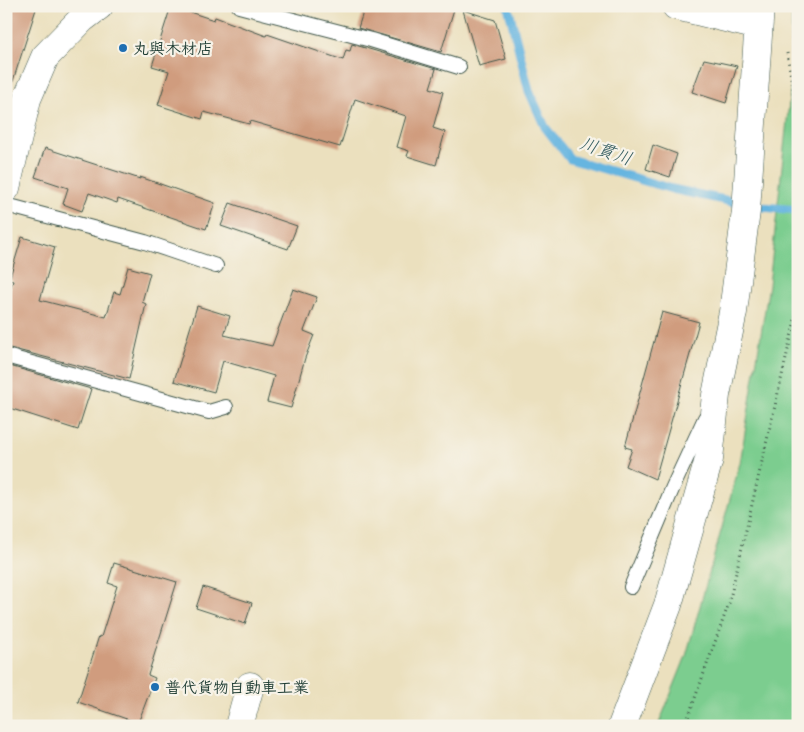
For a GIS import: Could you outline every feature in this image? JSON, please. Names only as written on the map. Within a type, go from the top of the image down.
[{"type":"street","points":[[6,188],[27,99],[45,57],[82,19],[99,6]]},
{"type":"street","points":[[622,726],[668,605],[708,459],[716,395],[733,312],[746,211],[759,16],[676,6]]},
{"type":"street","points":[[240,726],[250,686]]},
{"type":"lane","points":[[239,6],[371,40],[459,67]]},
{"type":"lane","points":[[6,205],[145,242],[216,266]]},
{"type":"lane","points":[[6,356],[209,412],[226,407]]},
{"type":"lane","points":[[632,587],[674,487],[716,395]]},
{"type":"path","points":[[786,46],[798,120]]},
{"type":"path","points":[[685,726],[729,603],[798,307]]},
{"type":"green space","points":[[792,6],[798,6],[798,726],[658,726],[686,656],[740,463],[769,285],[791,84]]},
{"type":"building","points":[[6,6],[37,6],[11,87],[6,87]]},
{"type":"building","points":[[171,6],[214,20],[215,17],[266,36],[267,34],[343,60],[346,50],[350,51],[352,44],[436,69],[430,88],[443,92],[433,128],[445,132],[436,165],[407,156],[409,151],[397,147],[406,116],[355,99],[340,147],[250,121],[249,124],[204,112],[202,119],[158,105],[169,71],[152,66]]},
{"type":"building","points":[[365,6],[455,6],[441,52],[358,28]]},
{"type":"building","points":[[463,10],[495,20],[506,59],[479,66]]},
{"type":"building","points":[[704,59],[737,66],[726,103],[692,92]]},
{"type":"building","points":[[653,145],[677,154],[670,177],[646,169]]},
{"type":"building","points":[[45,148],[140,179],[140,177],[215,203],[206,229],[118,199],[117,203],[89,193],[82,211],[63,204],[68,188],[35,177]]},
{"type":"building","points":[[230,203],[297,226],[288,249],[221,226]]},
{"type":"building","points":[[22,237],[55,247],[40,300],[106,317],[114,292],[120,294],[128,267],[150,273],[142,302],[146,304],[129,379],[6,347],[6,299],[13,281],[9,280]]},
{"type":"building","points":[[293,289],[317,297],[304,331],[314,335],[305,358],[291,408],[267,402],[274,376],[223,361],[214,392],[174,381],[197,306],[230,316],[224,335],[272,346]]},
{"type":"building","points":[[662,312],[699,322],[655,479],[626,466],[632,449],[625,447]]},
{"type":"building","points":[[6,365],[91,389],[78,430],[6,407]]},
{"type":"building","points":[[114,563],[177,582],[148,675],[155,678],[138,723],[78,702],[117,586],[108,583]]},
{"type":"building","points":[[203,587],[252,603],[245,624],[196,608]]},
{"type":"waterway","name":"川貫川","points":[[508,6],[529,91],[545,127],[570,159],[672,189],[734,202]]},
{"type":"waterway","points":[[762,207],[798,210]]},
{"type":"place","name":"丸與木材店","points":[[123,48]]},
{"type":"place","name":"普代貨物自動車工業","points":[[155,687]]}]
